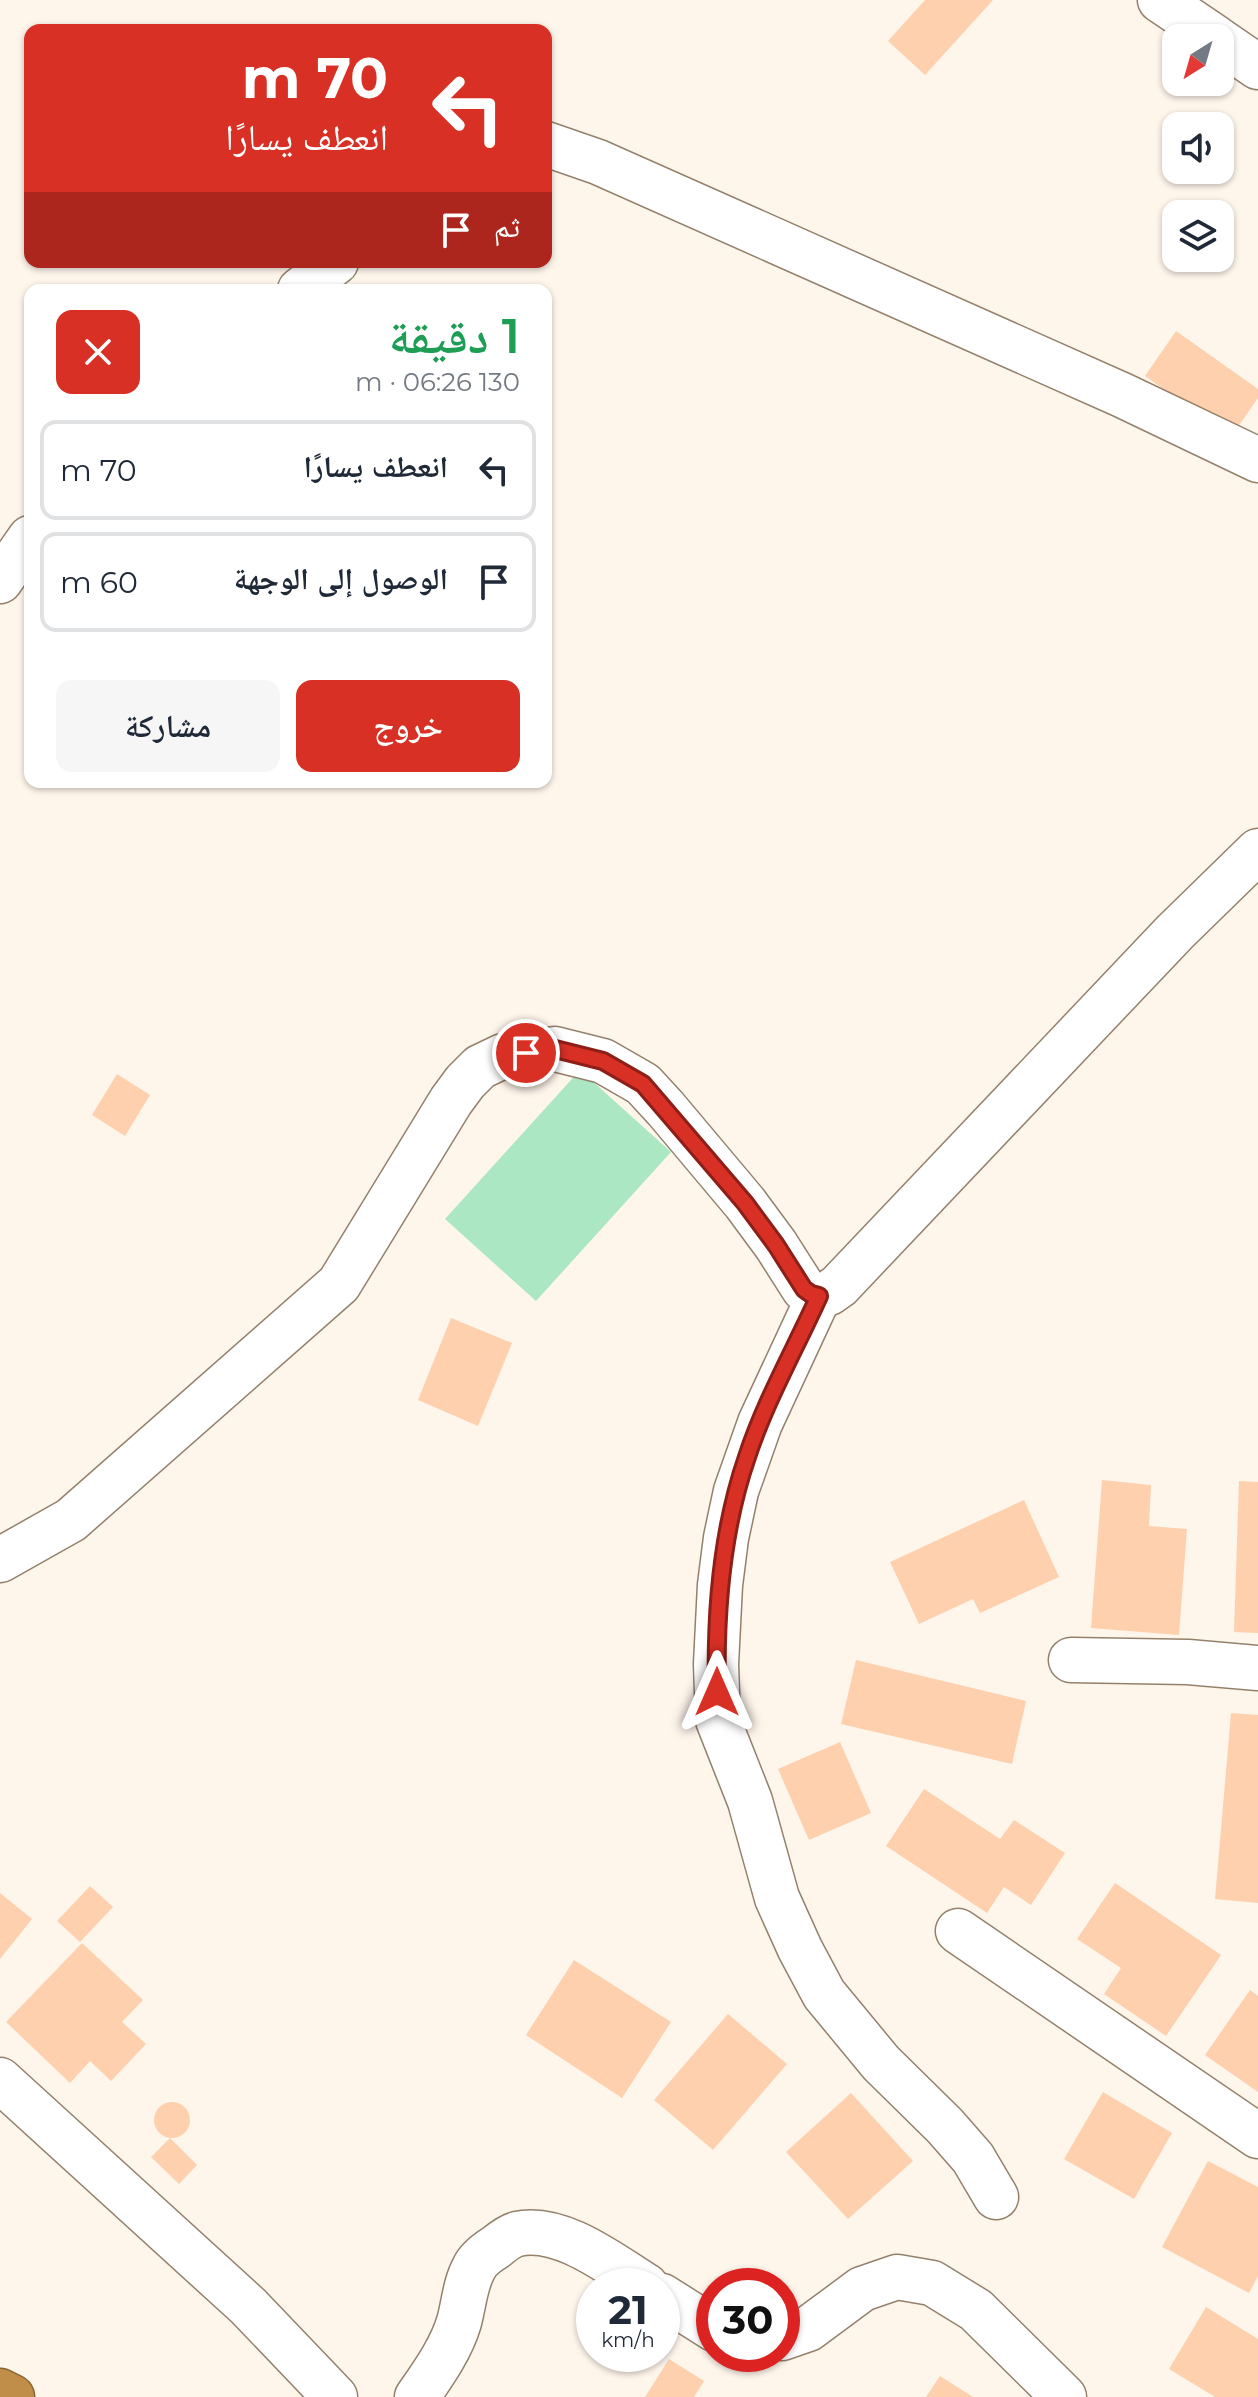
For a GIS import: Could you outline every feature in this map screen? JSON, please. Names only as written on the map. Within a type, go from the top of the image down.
[{"type":"highway","points":[[0,2391],[12,2397]]},
{"type":"street","points":[[1160,0],[1196,24]]},
{"type":"street","points":[[1234,50],[1258,67]]},
{"type":"street","points":[[552,146],[598,162],[1122,395],[1258,460]]},
{"type":"street","points":[[308,284],[328,268]]},
{"type":"street","points":[[0,581],[24,547]]},
{"type":"street","points":[[0,1560],[71,1520],[339,1284],[458,1091],[480,1067],[503,1056],[555,1049],[603,1061],[643,1084],[745,1203],[804,1289],[819,1296],[839,1286],[1175,932],[1258,851]]},
{"type":"street","points":[[819,1296],[760,1423],[736,1491],[720,1585],[716,1664],[718,1720],[750,1801],[777,1898],[824,1994],[881,2063],[973,2158],[996,2197]]},
{"type":"street","points":[[1071,1660],[1188,1662],[1258,1668]]},
{"type":"street","points":[[958,1931],[1258,2136]]},
{"type":"street","points":[[0,2080],[237,2296],[335,2397]]},
{"type":"street","points":[[417,2397],[444,2355],[458,2324],[475,2264],[492,2249],[514,2235],[538,2232],[559,2237],[618,2268]]},
{"type":"street","points":[[800,2332],[862,2289],[897,2277],[932,2283],[976,2310],[1064,2397]]},
{"type":"green space","points":[[580,1070],[671,1152],[536,1301],[445,1219]]},
{"type":"building","points":[[925,0],[993,0],[925,75],[888,41]]},
{"type":"building","points":[[1176,331],[1258,389],[1258,398],[1231,437],[1145,376]]},
{"type":"building","points":[[117,1074],[150,1095],[125,1136],[92,1115]]},
{"type":"building","points":[[451,1318],[512,1343],[478,1426],[418,1400]]},
{"type":"building","points":[[1102,1480],[1151,1485],[1149,1526],[1187,1529],[1179,1635],[1091,1628]]},
{"type":"building","points":[[1239,1481],[1258,1482],[1258,1633],[1234,1632]]},
{"type":"building","points":[[1024,1500],[1059,1577],[980,1613],[973,1599],[919,1624],[890,1562]]},
{"type":"building","points":[[856,1660],[1026,1701],[1012,1764],[841,1724]]},
{"type":"building","points":[[1231,1713],[1258,1715],[1258,1903],[1215,1899]]},
{"type":"building","points":[[840,1742],[871,1813],[809,1840],[778,1769]]},
{"type":"building","points":[[924,1789],[1000,1839],[1014,1820],[1065,1853],[1031,1905],[1004,1887],[987,1913],[886,1846]]},
{"type":"building","points":[[1115,1883],[1221,1955],[1166,2036],[1104,1994],[1121,1968],[1077,1939]]},
{"type":"building","points":[[90,1886],[113,1907],[80,1942],[57,1921]]},
{"type":"building","points":[[0,1893],[32,1919],[0,1959]]},
{"type":"building","points":[[82,1943],[143,2000],[122,2022],[146,2044],[111,2081],[90,2061],[70,2083],[6,2022]]},
{"type":"building","points":[[574,1960],[671,2022],[622,2098],[526,2035]]},
{"type":"building","points":[[1250,1990],[1258,1996],[1258,2092],[1205,2055]]},
{"type":"building","points":[[728,2014],[787,2064],[713,2150],[654,2100]]},
{"type":"building","points":[[1103,2092],[1172,2133],[1134,2199],[1064,2159]]},
{"type":"building","points":[[851,2093],[913,2161],[848,2219],[786,2152]]},
{"type":"building","points":[[172,2102],[185,2107],[190,2120],[185,2133],[172,2138],[159,2133],[154,2120],[159,2107]]},
{"type":"building","points":[[170,2138],[197,2165],[179,2184],[151,2157]]},
{"type":"building","points":[[1208,2161],[1258,2187],[1258,2276],[1249,2293],[1162,2247]]},
{"type":"building","points":[[1206,2307],[1258,2339],[1258,2397],[1215,2397],[1169,2369]]},
{"type":"building","points":[[680,2366],[704,2381],[694,2397],[645,2397],[661,2372],[680,2372]]},
{"type":"building","points":[[940,2376],[973,2397],[926,2397]]},
{"type":"route","points":[[526,1053],[555,1049],[603,1061],[643,1084],[745,1203],[804,1289],[819,1296],[760,1423],[736,1491],[720,1585],[717,1692]]}]
